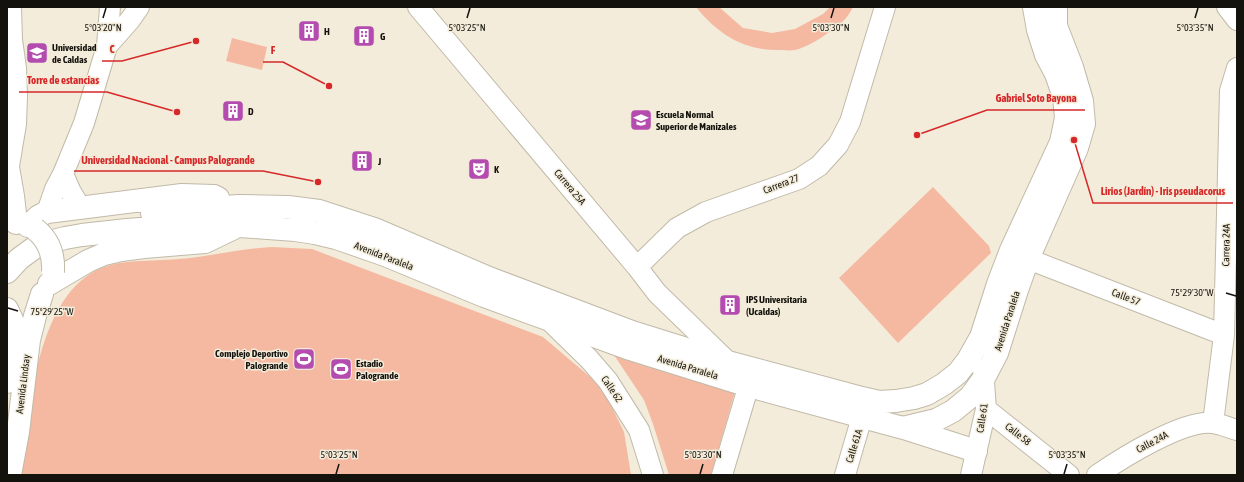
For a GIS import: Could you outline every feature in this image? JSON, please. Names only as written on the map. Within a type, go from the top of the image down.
[{"type":"main road","points":[[10,7],[11,40],[15,68],[16,95],[15,124],[8,169],[14,196],[27,223],[42,234],[51,251],[54,261],[48,283]]},
{"type":"main road","name":"Avenida Paralela","points":[[7,250],[30,233],[57,225],[79,221],[126,215],[239,216],[295,230],[314,232],[336,238],[385,255],[484,296],[627,348],[751,378],[879,402],[896,402],[914,398],[928,394],[944,384],[958,373],[968,360],[981,337],[1006,264],[1061,142],[1066,118],[1064,97],[1056,74],[1046,55],[1038,30],[1034,7]]},
{"type":"main road","name":"Avenida Paralela","points":[[7,272],[19,258],[38,245],[65,238],[127,230],[180,226],[288,207],[319,211],[377,230],[489,278],[632,332],[728,362],[751,378],[862,417],[903,428],[936,420],[953,412],[970,397],[984,378],[997,353],[1016,290],[1028,259],[1077,148],[1084,124],[1082,101],[1078,85],[1056,26],[1056,7]]},
{"type":"main road","points":[[7,308],[14,308],[29,304],[48,283],[104,254],[144,246],[205,242],[239,216],[214,196],[182,195],[80,207],[27,223]]},
{"type":"main road","name":"Avenida Lindsay","points":[[10,475],[18,432],[29,340],[48,283]]},
{"type":"main road","name":"Avenida Lindsay","points":[[7,308],[13,322],[14,329],[7,382]]},
{"type":"main road","points":[[903,428],[976,451]]},
{"type":"street","points":[[27,223],[55,189],[63,174],[84,123],[108,46],[110,7]]},
{"type":"street","points":[[108,46],[139,7]]},
{"type":"street","name":"Carrera 25A","points":[[418,7],[637,267],[657,293],[728,362]]},
{"type":"street","name":"Carrera 27","points":[[637,267],[677,228],[706,212],[799,179],[819,166],[838,146],[850,122],[885,7]]},
{"type":"street","points":[[1227,7],[1237,20]]},
{"type":"street","name":"Carrera 24A","points":[[1213,423],[1224,335],[1230,90],[1237,68]]},
{"type":"street","points":[[63,174],[80,207]]},
{"type":"street","name":"Calle 57","points":[[1028,259],[1224,335]]},
{"type":"street","name":"Calle 62","points":[[548,318],[589,359],[608,381],[639,430],[653,475]]},
{"type":"street","name":"Calle 61","points":[[971,475],[986,409],[981,337]]},
{"type":"street","points":[[722,475],[751,378]]},
{"type":"street","name":"Calle 58","points":[[986,409],[1069,475]]},
{"type":"street","name":"Calle 61A","points":[[845,475],[862,417]]},
{"type":"street","points":[[1213,423],[1237,430]]},
{"type":"street","name":"Calle 24A","points":[[1097,475],[1125,457],[1170,432],[1199,424],[1213,423]]},
{"type":"shaded area","points":[[696,7],[719,7],[743,28],[772,33],[795,29],[823,14],[830,7],[853,7],[848,16],[842,22],[825,35],[803,47],[795,50],[788,50],[753,47],[731,38],[713,25]]},
{"type":"shaded area","points":[[232,38],[267,47],[262,70],[226,61]]},
{"type":"shaded area","points":[[933,187],[989,246],[991,253],[898,343],[839,278]]},
{"type":"shaded area","name":"Estadio Palogrande","points":[[271,247],[312,249],[543,337],[602,387],[624,432],[631,475],[19,475],[38,362],[47,334],[59,308],[75,286],[95,271],[125,262],[192,258]]},
{"type":"shaded area","points":[[614,355],[736,388],[711,475],[669,475],[644,400]]},
{"type":"place","name":"H","points":[[309,31]]},
{"type":"place","name":"G","points":[[364,36]]},
{"type":"place","name":"C","points":[[196,41]]},
{"type":"place","name":"Universidad de Caldas","points":[[37,53]]},
{"type":"place","name":"F","points":[[329,86]]},
{"type":"place","name":"D","points":[[233,111]]},
{"type":"place","name":"Torre de estancias","points":[[177,112]]},
{"type":"place","name":"Escuela Normal Superior de Manizales","points":[[641,120]]},
{"type":"place","name":"Gabriel Soto Bayona","points":[[917,135]]},
{"type":"place","name":"Lirios (Jardín) - Iris pseudacorus","points":[[1074,140]]},
{"type":"place","name":"J","points":[[362,161]]},
{"type":"place","name":"K","points":[[479,169]]},
{"type":"place","name":"Universidad Nacional - Campus Palogrande","points":[[318,182]]},
{"type":"place","name":"IPS Universitaria (Ucaldas)","points":[[730,305]]},
{"type":"place","name":"Complejo Deportivo Palogrande","points":[[304,359]]},
{"type":"place","name":"Estadio Palogrande","points":[[341,369]]}]
